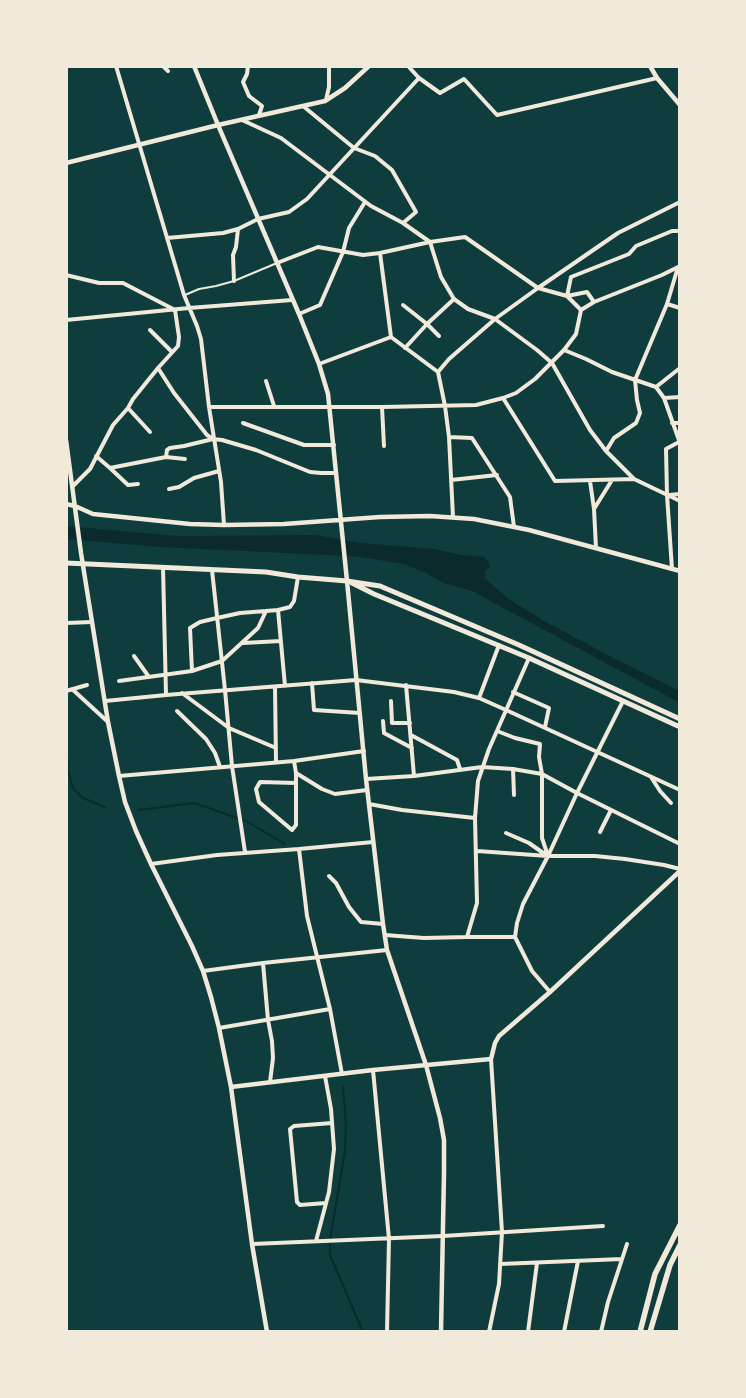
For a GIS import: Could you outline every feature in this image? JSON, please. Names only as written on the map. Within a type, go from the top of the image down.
[{"type":"main road","points":[[66,563],[266,572],[380,586],[519,645],[680,719]]},
{"type":"main road","points":[[347,581],[529,658],[680,727]]},
{"type":"main road","points":[[640,1332],[655,1274],[680,1225]]},
{"type":"main road","points":[[650,1332],[670,1265],[680,1245]]},
{"type":"street","points":[[116,66],[184,295],[201,339],[213,439],[219,471],[224,525]]},
{"type":"street","points":[[162,66],[168,71]]},
{"type":"street","points":[[194,66],[319,364],[330,407],[367,790],[387,950],[426,1065],[444,1140],[441,1332]]},
{"type":"street","points":[[248,66],[243,82],[249,96],[262,106],[259,116]]},
{"type":"street","points":[[326,100],[329,87],[328,66]]},
{"type":"street","points":[[66,163],[326,100],[345,88],[369,66]]},
{"type":"street","points":[[408,66],[419,78],[440,93],[464,79],[498,115],[657,78]]},
{"type":"street","points":[[650,66],[657,78],[680,105]]},
{"type":"street","points":[[167,238],[223,234],[258,219],[289,212],[307,199],[419,78]]},
{"type":"street","points":[[303,106],[354,148],[375,156],[392,170],[416,212],[403,223]]},
{"type":"street","points":[[242,120],[281,138],[365,202],[403,223],[430,242],[441,276],[454,299],[468,309],[495,319],[537,350],[552,364],[590,430],[606,451],[634,479],[680,501]]},
{"type":"street","points":[[299,314],[320,305],[343,252],[349,228],[365,202]]},
{"type":"street","points":[[438,372],[449,359],[495,319],[538,288],[618,234],[680,202]]},
{"type":"street","points":[[234,281],[233,255],[238,229]]},
{"type":"street","points":[[567,296],[571,277],[629,254],[636,246],[672,231],[680,231]]},
{"type":"street","points":[[277,263],[318,247],[362,254],[380,253],[464,237],[538,288],[567,296],[587,292],[594,302]]},
{"type":"street","points":[[380,253],[391,337],[438,372],[449,437],[453,517]]},
{"type":"street","points":[[209,407],[445,406],[476,405],[503,398],[516,393],[552,364],[576,334],[581,310],[594,302],[679,267]]},
{"type":"street","points":[[606,451],[614,438],[636,422],[640,413],[635,380],[667,304],[679,267]]},
{"type":"street","points":[[66,276],[99,283],[123,283],[175,310]]},
{"type":"street","points":[[567,296],[581,310]]},
{"type":"street","points":[[405,348],[454,299]]},
{"type":"street","points":[[66,320],[292,300]]},
{"type":"street","points":[[667,304],[680,308]]},
{"type":"street","points":[[403,305],[428,324],[439,336]]},
{"type":"street","points":[[72,487],[90,469],[113,425],[178,346],[179,330],[175,310]]},
{"type":"street","points":[[150,330],[172,352]]},
{"type":"street","points":[[319,364],[391,337]]},
{"type":"street","points":[[564,350],[612,372],[656,387],[664,398],[679,443],[666,448],[672,569]]},
{"type":"street","points":[[158,368],[207,435],[213,439],[256,450],[310,472],[336,472]]},
{"type":"street","points":[[656,387],[680,368]]},
{"type":"street","points":[[266,381],[274,406]]},
{"type":"street","points":[[664,398],[680,397]]},
{"type":"street","points":[[503,398],[555,482],[634,479]]},
{"type":"street","points":[[382,407],[384,446]]},
{"type":"street","points":[[128,408],[150,432]]},
{"type":"street","points":[[243,423],[304,445],[334,445]]},
{"type":"street","points":[[672,423],[680,423]]},
{"type":"street","points":[[449,437],[472,438],[510,497],[514,526]]},
{"type":"street","points":[[166,457],[167,450],[170,448],[213,439]]},
{"type":"street","points":[[66,440],[104,701],[119,776],[125,802],[133,824],[203,971],[219,1028],[231,1087],[252,1244],[267,1332]]},
{"type":"street","points":[[96,456],[128,485],[138,484]]},
{"type":"street","points":[[110,468],[166,457],[184,459]]},
{"type":"street","points":[[168,489],[179,487],[194,478],[219,471]]},
{"type":"street","points":[[451,480],[497,475]]},
{"type":"street","points":[[594,509],[612,480]]},
{"type":"street","points":[[590,481],[596,548]]},
{"type":"street","points":[[667,495],[680,494]]},
{"type":"street","points":[[66,504],[93,514],[190,524],[284,524],[380,517],[430,516],[474,519],[514,526],[680,571]]},
{"type":"street","points":[[163,567],[166,695]]},
{"type":"street","points":[[212,570],[232,766],[244,852]]},
{"type":"street","points":[[192,671],[190,628],[200,622],[240,613],[278,610],[290,607],[294,600],[298,577]]},
{"type":"street","points":[[278,610],[285,686]]},
{"type":"street","points":[[119,680],[192,671],[222,661],[258,628],[266,611]]},
{"type":"street","points":[[66,623],[92,622]]},
{"type":"street","points":[[243,643],[281,641]]},
{"type":"street","points":[[479,698],[499,645]]},
{"type":"street","points":[[134,656],[149,676]]},
{"type":"street","points":[[467,937],[477,903],[475,818],[478,781],[482,767],[529,658]]},
{"type":"street","points":[[104,701],[356,680],[454,692],[479,698],[680,790]]},
{"type":"street","points":[[312,683],[314,710],[360,713]]},
{"type":"street","points":[[66,692],[87,685]]},
{"type":"street","points":[[406,685],[414,776]]},
{"type":"street","points":[[274,687],[276,762]]},
{"type":"street","points":[[72,689],[108,722]]},
{"type":"street","points":[[514,692],[548,708],[545,727]]},
{"type":"street","points":[[182,693],[229,728],[276,748]]},
{"type":"street","points":[[391,701],[392,723],[410,723]]},
{"type":"street","points":[[550,992],[532,971],[515,937],[517,923],[523,904],[548,856],[576,793],[623,701]]},
{"type":"street","points":[[177,711],[206,739],[215,753],[220,767]]},
{"type":"street","points":[[383,721],[384,733],[412,748]]},
{"type":"street","points":[[497,731],[514,738],[540,744],[542,838],[548,856]]},
{"type":"street","points":[[411,735],[456,760],[460,770]]},
{"type":"street","points":[[119,776],[294,761],[364,751]]},
{"type":"street","points":[[294,761],[296,773],[296,783],[296,825],[292,830],[259,802],[256,789],[260,782],[296,783]]},
{"type":"street","points":[[366,779],[414,776],[482,767],[513,769],[542,774],[576,793],[680,844]]},
{"type":"street","points":[[513,769],[514,795]]},
{"type":"street","points":[[296,773],[322,789],[335,794],[367,790]]},
{"type":"street","points":[[651,776],[660,791],[672,803]]},
{"type":"street","points":[[369,804],[402,810],[475,818]]},
{"type":"street","points":[[600,832],[611,810]]},
{"type":"street","points":[[506,833],[529,843],[548,856]]},
{"type":"street","points":[[151,864],[244,852],[373,842]]},
{"type":"street","points":[[299,849],[307,916],[330,1010],[342,1074]]},
{"type":"street","points":[[476,851],[618,858],[664,865],[680,870],[550,992],[499,1036],[495,1043],[491,1059],[502,1232],[497,1296],[489,1332]]},
{"type":"street","points":[[329,876],[336,883],[349,908],[361,922],[383,924]]},
{"type":"street","points":[[385,935],[424,938],[515,937]]},
{"type":"street","points":[[203,971],[387,950]]},
{"type":"street","points":[[263,963],[268,1020],[272,1041],[273,1058],[270,1082]]},
{"type":"street","points":[[219,1028],[330,1010]]},
{"type":"street","points":[[231,1087],[373,1070],[491,1059]]},
{"type":"street","points":[[373,1070],[389,1239],[387,1332]]},
{"type":"street","points":[[316,1242],[329,1192],[334,1149],[326,1076]]},
{"type":"street","points":[[326,1202],[300,1205],[297,1202],[290,1129],[294,1126],[332,1123]]},
{"type":"street","points":[[252,1244],[389,1239],[603,1226]]},
{"type":"street","points":[[601,1332],[608,1302],[627,1244]]},
{"type":"street","points":[[500,1264],[622,1259]]},
{"type":"street","points":[[564,1332],[578,1261]]},
{"type":"street","points":[[528,1332],[537,1262]]},
{"type":"lane","points":[[184,295],[199,288],[234,281],[277,263]]},
{"type":"water","points":[[66,526],[178,536],[316,535],[361,543],[435,549],[461,555],[485,557],[490,566],[485,572],[485,578],[507,598],[544,621],[680,691],[680,703],[472,591],[444,583],[404,564],[360,557],[161,547],[66,539]]},
{"type":"waterway","points":[[66,734],[68,771],[73,788],[83,798],[105,807]]},
{"type":"waterway","points":[[139,810],[194,803],[246,821],[285,844]]},
{"type":"waterway","points":[[343,1086],[346,1125],[345,1151],[330,1240],[330,1255],[363,1332]]}]
